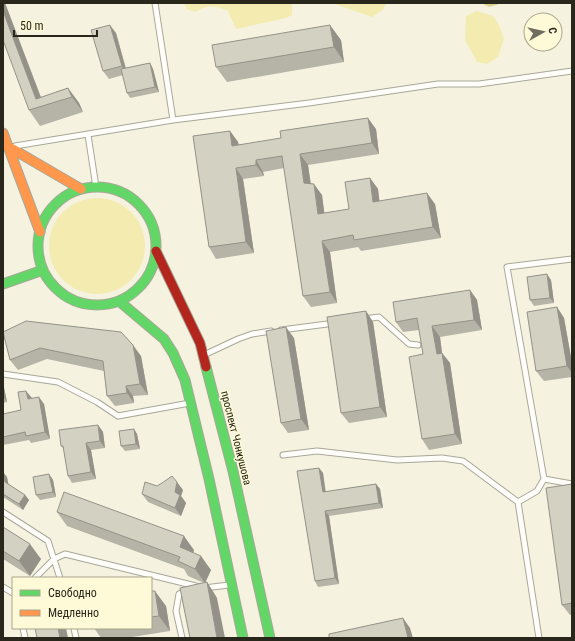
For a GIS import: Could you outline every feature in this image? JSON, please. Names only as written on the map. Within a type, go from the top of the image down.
[{"type":"main road","points":[[3,133],[40,232]]},
{"type":"main road","points":[[8,147],[81,189]]},
{"type":"main road","points":[[96,187],[112,189],[127,195],[140,205],[149,219],[155,234],[156,251],[152,267],[144,281],[133,293],[119,301],[101,305],[83,303],[67,297],[53,285],[43,270],[38,251],[40,232],[50,211],[68,194],[81,189],[96,187]]},
{"type":"main road","name":"проспект Чонкушова","points":[[156,251],[200,343],[233,471],[270,638]]},
{"type":"main road","points":[[3,284],[43,270]]},
{"type":"main road","points":[[119,301],[164,339],[170,347],[185,380],[209,479],[243,638]]},
{"type":"lane","points":[[155,3],[173,120]]},
{"type":"lane","points":[[8,147],[173,120],[309,103],[438,84],[480,84],[572,71]]},
{"type":"lane","points":[[88,135],[96,187]]},
{"type":"lane","points":[[518,502],[537,491],[544,479],[507,267],[572,259]]},
{"type":"lane","points":[[357,320],[379,316],[409,344],[418,345]]},
{"type":"lane","points":[[203,356],[252,334],[342,322]]},
{"type":"lane","points":[[3,374],[58,382],[97,402],[118,416],[190,403]]},
{"type":"lane","points":[[283,455],[317,451],[397,460],[442,458],[464,461],[518,502],[539,638]]},
{"type":"lane","points":[[544,479],[572,484]]},
{"type":"lane","points":[[3,512],[48,541],[60,577]]},
{"type":"lane","points":[[36,577],[54,559],[65,554],[204,588],[232,584]]},
{"type":"lane","points":[[182,638],[176,611],[179,594],[196,586]]},
{"type":"lane","points":[[3,587],[12,592]]},
{"type":"shaded area","points":[[184,3],[292,3],[292,15],[286,18],[236,29],[228,11],[211,7],[195,12],[187,9]]},
{"type":"shaded area","points":[[332,3],[386,3],[383,10],[372,17]]},
{"type":"shaded area","points":[[476,11],[493,16],[499,25],[504,39],[498,57],[487,64],[477,62],[465,40],[466,16]]},
{"type":"shaded area","points":[[97,198],[115,202],[131,212],[141,228],[145,246],[141,264],[131,280],[115,290],[97,294],[79,290],[63,280],[53,264],[49,246],[53,228],[63,212],[79,202]]},
{"type":"building","points":[[3,11],[36,99],[68,88],[72,97],[29,110],[3,40]]},
{"type":"building","points":[[110,25],[122,66],[103,71],[91,30]]},
{"type":"building","points":[[330,25],[334,47],[216,67],[212,45]]},
{"type":"building","points":[[150,63],[155,87],[127,93],[121,69]]},
{"type":"building","points":[[368,118],[372,143],[300,154],[304,183],[314,184],[318,214],[349,209],[345,182],[370,178],[373,202],[427,193],[433,227],[354,240],[353,235],[322,241],[330,292],[303,296],[282,156],[256,160],[256,165],[236,168],[246,242],[209,247],[193,136],[230,131],[232,146],[281,138],[280,131]]},
{"type":"building","points":[[547,274],[550,298],[530,300],[527,277]]},
{"type":"building","points":[[470,290],[474,320],[432,326],[437,354],[442,353],[455,434],[422,439],[409,357],[423,354],[417,318],[396,322],[393,302]]},
{"type":"building","points":[[557,307],[567,366],[536,371],[527,312]]},
{"type":"building","points":[[366,311],[380,407],[341,413],[327,317]]},
{"type":"building","points":[[26,321],[121,332],[133,345],[140,384],[126,386],[127,393],[107,396],[103,361],[40,348],[10,360],[3,332]]},
{"type":"building","points":[[286,327],[301,419],[281,423],[266,331]]},
{"type":"building","points":[[26,391],[28,399],[39,397],[45,432],[26,436],[25,432],[3,437],[3,414],[21,410],[18,392]]},
{"type":"building","points":[[98,425],[100,441],[86,443],[91,472],[68,476],[59,430]]},
{"type":"building","points":[[134,429],[136,444],[121,446],[119,431]]},
{"type":"building","points":[[319,468],[323,492],[376,484],[379,503],[325,511],[335,578],[315,581],[297,471]]},
{"type":"building","points":[[3,473],[5,482],[25,495],[19,504],[3,494]]},
{"type":"building","points":[[49,474],[53,492],[36,495],[33,477]]},
{"type":"building","points":[[172,476],[177,482],[175,492],[180,495],[175,508],[142,494],[145,482],[157,486]]},
{"type":"building","points":[[572,484],[572,603],[562,605],[546,488]]},
{"type":"building","points":[[64,492],[184,536],[180,547],[201,556],[195,569],[178,561],[180,557],[57,512]]},
{"type":"building","points":[[3,527],[30,544],[19,561],[3,551]]},
{"type":"building","points":[[207,582],[217,638],[190,638],[180,588]]},
{"type":"building","points":[[152,591],[155,591],[159,616],[152,617]]},
{"type":"building","points":[[403,618],[408,638],[329,638],[329,634]]},
{"type":"building","points":[[35,629],[58,629],[60,638],[37,638]]},
{"type":"waterway","points":[[485,3],[489,5],[497,3]]},
{"type":"traffic: fast","points":[[97,187],[119,192],[130,197],[146,213],[151,224],[156,246],[151,268],[146,279],[130,295],[119,300],[97,305],[75,300],[64,295],[48,279],[43,268],[38,246],[43,224],[48,213],[64,197],[75,192],[97,187]]},
{"type":"traffic: fast","points":[[3,284],[43,270]]},
{"type":"traffic: fast","points":[[119,301],[164,339],[173,353],[185,380],[209,479],[243,638]]},
{"type":"traffic: fast","points":[[206,367],[233,471],[270,638]]},
{"type":"traffic: slow","points":[[3,133],[40,232]]},
{"type":"traffic: slow","points":[[9,147],[81,189]]},
{"type":"traffic: jam","points":[[156,251],[200,343],[206,367]]}]
